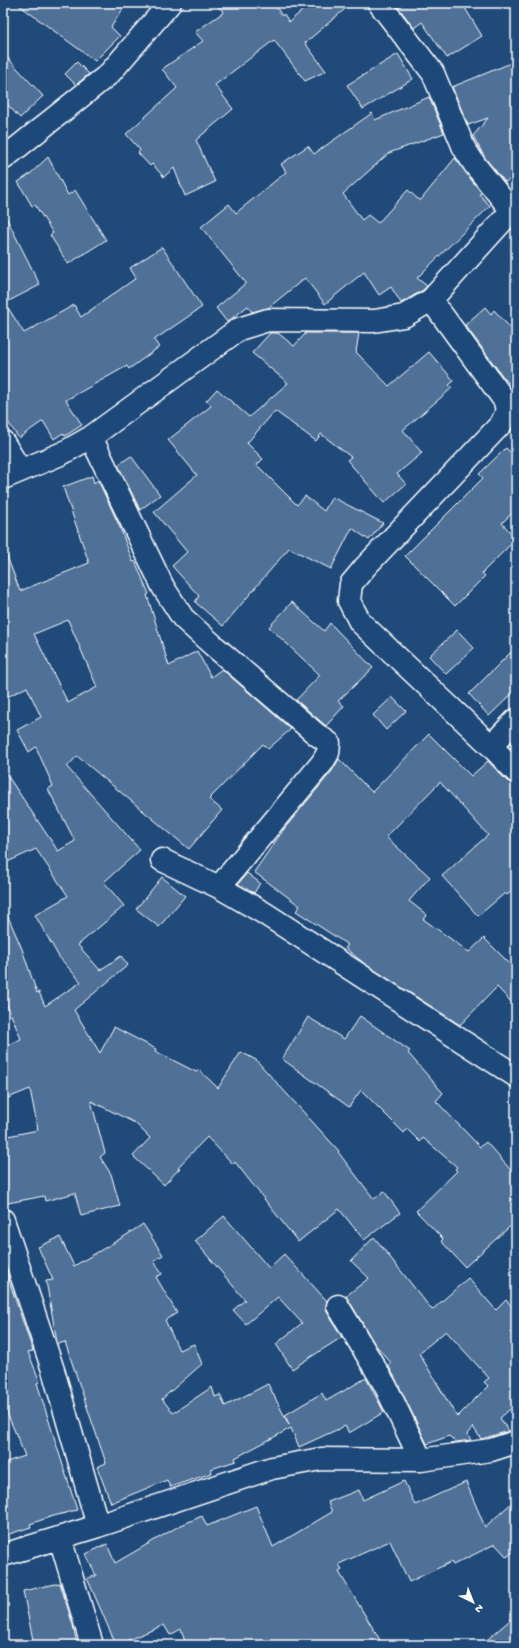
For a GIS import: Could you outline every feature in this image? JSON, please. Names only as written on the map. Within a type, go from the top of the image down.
[{"type":"street","points":[[3,159],[109,74],[170,3]]},
{"type":"street","points":[[3,442],[11,474],[63,453],[91,437],[238,329],[268,320],[374,321],[404,316],[431,300],[513,208],[475,165],[464,148],[432,73],[379,3]]},
{"type":"street","points":[[431,300],[505,401],[507,412],[501,424],[366,566],[351,584],[349,601],[360,622],[491,746],[516,772]]},
{"type":"street","points":[[91,437],[163,587],[183,618],[220,652],[316,734],[329,743],[328,753],[322,763],[218,887]]},
{"type":"street","points":[[491,746],[516,720]]},
{"type":"street","points":[[162,860],[218,887],[264,913],[516,1076]]},
{"type":"street","points":[[3,1220],[53,1370],[98,1526]]},
{"type":"street","points":[[338,1306],[384,1385],[421,1460]]},
{"type":"street","points":[[3,1555],[98,1526],[272,1468],[321,1459],[421,1460],[491,1450],[516,1442]]},
{"type":"street","points":[[60,1538],[92,1645]]},
{"type":"building","points":[[16,3],[127,3],[111,27],[120,36],[95,61]]},
{"type":"building","points":[[214,3],[274,3],[282,16],[284,14],[289,22],[311,3],[352,3],[305,43],[326,71],[305,81],[274,40],[215,85],[233,109],[196,140],[215,182],[185,196],[174,168],[164,177],[152,164],[150,166],[138,153],[140,150],[126,134],[177,88],[162,69],[203,41],[195,32],[224,12]]},
{"type":"building","points":[[395,3],[462,3],[482,36],[447,58],[422,22],[414,28]]},
{"type":"building","points":[[3,53],[43,96],[20,118],[3,100]]},
{"type":"building","points":[[398,54],[413,79],[363,109],[347,85]]},
{"type":"building","points":[[516,61],[516,177],[505,182],[485,158],[473,136],[488,118],[468,125],[452,87]]},
{"type":"building","points":[[77,62],[89,74],[76,85],[65,74]]},
{"type":"building","points":[[429,97],[444,133],[389,153],[343,194],[362,220],[368,215],[378,223],[408,190],[420,201],[455,158],[482,193],[479,194],[490,206],[417,278],[427,286],[401,303],[391,287],[379,295],[364,272],[325,304],[305,278],[268,308],[252,312],[248,306],[227,322],[216,308],[246,283],[201,227],[229,204],[236,213],[286,172],[281,164],[308,146],[314,154],[372,113],[375,120]]},
{"type":"building","points":[[48,157],[68,195],[75,190],[106,240],[68,264],[50,235],[53,233],[35,205],[32,206],[18,182],[30,174]]},
{"type":"building","points":[[3,211],[40,285],[5,303],[24,333],[74,305],[81,317],[136,278],[130,268],[162,247],[202,307],[154,340],[159,347],[129,369],[127,366],[66,400],[82,425],[65,436],[63,433],[54,439],[43,421],[19,438],[3,415]]},
{"type":"building","points":[[485,307],[491,314],[494,310],[516,334],[516,391],[504,378],[465,325]]},
{"type":"building","points":[[270,333],[278,333],[294,346],[306,333],[359,333],[356,352],[389,386],[429,352],[454,381],[449,385],[452,388],[403,430],[422,453],[397,474],[406,484],[384,503],[347,460],[351,457],[321,434],[316,441],[275,411],[247,443],[263,459],[257,465],[297,505],[305,496],[324,511],[332,497],[383,523],[369,540],[352,528],[331,569],[289,548],[223,626],[195,602],[199,596],[172,566],[187,552],[154,512],[197,475],[168,440],[211,406],[206,401],[217,389],[249,417],[288,383],[252,353]]},
{"type":"building","points":[[506,448],[516,458],[516,509],[502,523],[516,539],[482,573],[485,576],[455,606],[405,556],[483,478],[479,474]]},
{"type":"building","points":[[131,456],[160,495],[140,510],[118,465]]},
{"type":"building","points":[[92,476],[94,483],[98,480],[119,525],[133,562],[135,561],[149,594],[147,595],[169,666],[197,651],[211,677],[222,669],[291,729],[268,749],[263,744],[209,799],[222,810],[189,849],[77,756],[67,767],[140,850],[104,882],[124,906],[78,945],[100,970],[121,956],[128,965],[74,1010],[100,1053],[114,1027],[156,1049],[155,1051],[196,1072],[199,1070],[218,1088],[241,1052],[256,1060],[339,1151],[338,1152],[374,1199],[384,1191],[400,1213],[364,1240],[339,1209],[298,1242],[235,1162],[233,1164],[207,1137],[178,1167],[180,1168],[164,1185],[133,1156],[150,1138],[135,1123],[91,1101],[105,1153],[100,1157],[111,1174],[120,1206],[81,1216],[75,1193],[45,1201],[44,1196],[3,1204],[3,1137],[38,1130],[30,1089],[3,1100],[3,1048],[21,1039],[3,995],[3,905],[22,949],[37,993],[39,992],[45,1006],[81,982],[59,957],[35,915],[68,896],[36,849],[3,864],[3,769],[58,851],[75,841],[48,789],[53,786],[36,747],[29,752],[17,730],[41,717],[27,687],[3,699],[3,551],[5,551],[20,591],[89,563],[63,487]],"holes":[[[68,620],[97,687],[68,703],[34,634]]]},
{"type":"building","points":[[292,602],[324,631],[330,623],[373,668],[338,701],[344,706],[326,726],[296,700],[320,675],[269,627]]},
{"type":"building","points":[[457,630],[474,648],[446,674],[429,656]]},
{"type":"building","points":[[516,647],[516,690],[489,716],[469,694]]},
{"type":"building","points":[[392,697],[406,711],[386,730],[373,715]]},
{"type":"building","points":[[429,734],[471,776],[488,761],[507,781],[516,784],[516,887],[507,895],[505,893],[478,916],[442,876],[488,835],[440,782],[386,837],[430,877],[409,901],[427,915],[423,919],[469,952],[484,938],[516,970],[516,1007],[497,987],[460,1025],[365,964],[345,948],[348,945],[296,911],[300,906],[254,872],[284,829],[332,771],[339,759],[372,792]]},
{"type":"building","points":[[516,738],[516,754],[508,746]]},
{"type":"building","points":[[247,873],[260,883],[254,893],[238,884]]},
{"type":"building","points":[[162,877],[185,896],[159,927],[136,909]]},
{"type":"building","points":[[360,1016],[410,1051],[408,1053],[443,1093],[436,1101],[480,1147],[486,1142],[516,1176],[516,1221],[465,1267],[441,1241],[443,1239],[416,1211],[457,1171],[455,1169],[457,1167],[423,1138],[420,1142],[407,1129],[404,1133],[361,1090],[349,1107],[282,1059],[308,1017],[344,1039]]},
{"type":"building","points":[[224,1216],[269,1268],[284,1254],[327,1301],[327,1312],[342,1337],[292,1369],[276,1344],[302,1323],[278,1297],[246,1324],[233,1310],[245,1300],[195,1241]]},
{"type":"building","points":[[143,1224],[163,1255],[154,1261],[162,1274],[156,1277],[177,1313],[165,1320],[179,1350],[194,1344],[202,1364],[162,1399],[173,1413],[212,1387],[215,1397],[220,1395],[225,1406],[268,1384],[289,1425],[285,1415],[322,1393],[326,1401],[366,1378],[384,1412],[349,1433],[345,1426],[299,1447],[291,1428],[235,1458],[236,1461],[211,1469],[212,1473],[170,1487],[167,1480],[111,1503],[97,1467],[106,1463],[65,1342],[58,1344],[57,1342],[46,1281],[53,1280],[38,1247],[60,1237],[74,1266]]},
{"type":"building","points":[[374,1237],[432,1310],[468,1278],[496,1310],[506,1300],[516,1311],[516,1404],[500,1418],[509,1431],[481,1439],[473,1427],[467,1434],[471,1440],[456,1442],[449,1436],[427,1444],[388,1365],[391,1363],[374,1343],[346,1296],[369,1278],[351,1261]],"holes":[[[446,1331],[489,1378],[484,1382],[488,1386],[457,1417],[419,1353]]]},
{"type":"building","points":[[3,1263],[33,1351],[28,1352],[40,1382],[37,1383],[77,1510],[30,1524],[31,1527],[3,1536],[3,1463],[25,1456],[3,1403]]},
{"type":"building","points":[[404,1481],[415,1505],[466,1482],[485,1527],[516,1499],[516,1549],[507,1557],[495,1544],[453,1565],[451,1562],[409,1582],[390,1541],[339,1564],[342,1570],[339,1572],[383,1645],[186,1645],[181,1629],[170,1635],[164,1625],[116,1645],[87,1578],[96,1576],[86,1554],[107,1544],[115,1563],[179,1526],[202,1516],[207,1526],[256,1506],[273,1547],[332,1512],[328,1502],[359,1490],[363,1500]]},
{"type":"building","points":[[60,1583],[73,1625],[77,1645],[34,1645],[23,1591]]},
{"type":"building","points":[[516,1615],[516,1645],[481,1645]]}]
